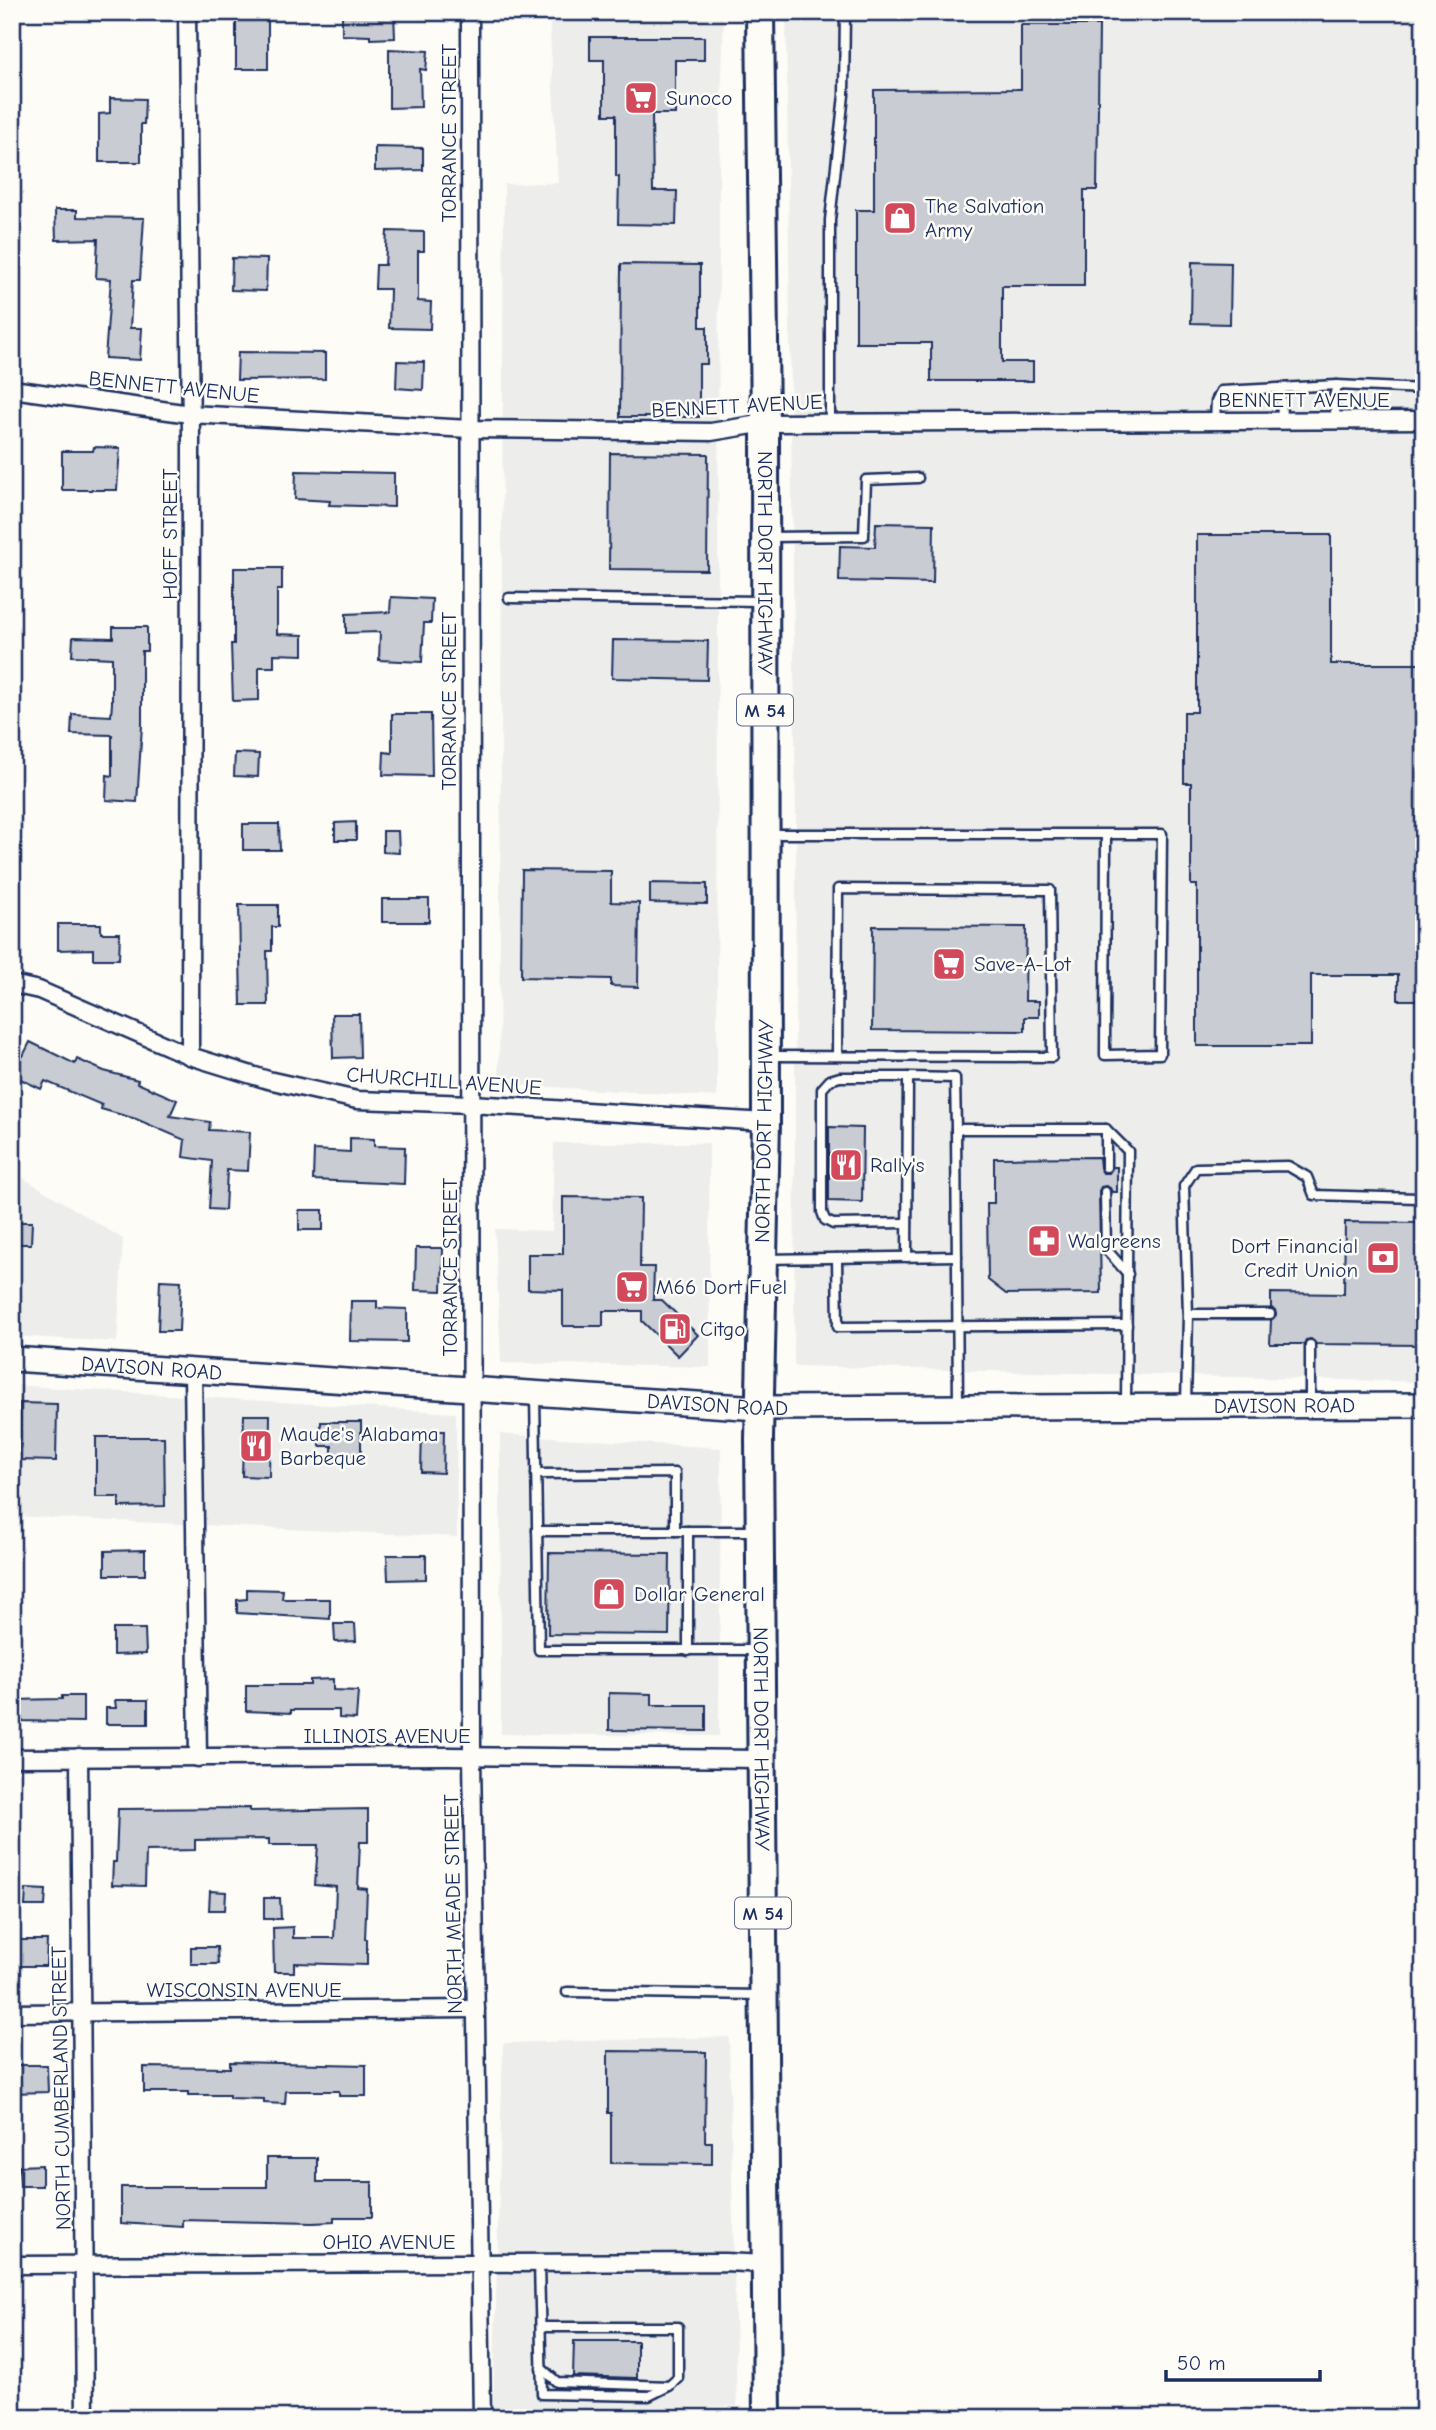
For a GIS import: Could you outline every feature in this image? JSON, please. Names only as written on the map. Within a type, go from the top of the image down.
[{"type":"main road","name":"NORTH DORT HIGHWAY","points":[[760,12],[765,423],[766,1122],[759,1408],[766,2418]]},
{"type":"main road","name":"DAVISON ROAD","points":[[12,1359],[759,1408],[1424,1405]]},
{"type":"street","name":"HOFF STREET","points":[[187,12],[190,1056]]},
{"type":"street","name":"TORRANCE STREET","points":[[470,12],[471,1389]]},
{"type":"street","name":"BENNETT AVENUE","points":[[12,389],[190,414],[470,429],[712,432],[765,423],[1424,420]]},
{"type":"street","name":"CHURCHILL AVENUE","points":[[12,984],[39,990],[190,1056],[268,1080],[357,1100],[471,1104],[766,1122]]},
{"type":"street","points":[[193,1371],[198,1758]]},
{"type":"street","name":"NORTH MEADE STREET","points":[[471,1389],[472,1756],[482,2418]]},
{"type":"street","name":"ILLINOIS AVENUE","points":[[12,1758],[472,1756],[761,1759]]},
{"type":"street","name":"NORTH CUMBERLAND STREET","points":[[79,1757],[85,2418]]},
{"type":"street","name":"WISCONSIN AVENUE","points":[[12,2013],[476,2009]]},
{"type":"street","name":"OHIO AVENUE","points":[[12,2265],[539,2262],[765,2264]]},
{"type":"lane","points":[[831,423],[830,220],[844,95],[845,12]]},
{"type":"lane","points":[[1336,421],[1334,397],[1337,385]]},
{"type":"lane","points":[[1215,422],[1216,401],[1221,391],[1337,385],[1424,389]]},
{"type":"lane","points":[[1281,388],[1282,421]]},
{"type":"lane","points":[[765,537],[864,536],[866,480],[918,478]]},
{"type":"lane","points":[[509,598],[765,601]]},
{"type":"lane","points":[[765,834],[1106,834],[1162,834],[1160,1054],[1105,1055],[1106,834]]},
{"type":"lane","points":[[766,1056],[1052,1057],[1050,890],[838,889],[837,1056]]},
{"type":"lane","points":[[907,1223],[833,1224],[825,1220],[822,1212],[822,1089],[830,1080],[840,1077],[955,1078],[958,1407]]},
{"type":"lane","points":[[907,1256],[908,1077]]},
{"type":"lane","points":[[956,1129],[1106,1129],[1128,1151],[1126,1406]]},
{"type":"lane","points":[[1106,1129],[1106,1167]]},
{"type":"lane","points":[[1186,1406],[1188,1314],[1184,1186],[1196,1168],[1288,1166],[1307,1177],[1314,1195],[1421,1200]]},
{"type":"lane","points":[[1105,1192],[1106,1249],[1128,1274]]},
{"type":"lane","points":[[762,1259],[957,1256]]},
{"type":"lane","points":[[837,1258],[838,1327],[1127,1325]]},
{"type":"lane","points":[[1188,1314],[1270,1314]]},
{"type":"lane","points":[[1310,1345],[1310,1405]]},
{"type":"lane","points":[[535,1395],[538,1650],[761,1650]]},
{"type":"lane","points":[[536,1474],[675,1473],[675,1531]]},
{"type":"lane","points":[[537,1531],[760,1531]]},
{"type":"lane","points":[[688,1531],[688,1651]]},
{"type":"lane","points":[[567,1992],[763,1995]]},
{"type":"lane","points":[[539,2262],[542,2395],[649,2396],[678,2378],[678,2327],[541,2328]]},
{"type":"lane","points":[[541,2368],[557,2382],[669,2386]]},
{"type":"shaded area","points":[[549,12],[724,12],[719,178],[717,1097],[499,1084],[504,184],[558,183]]},
{"type":"shaded area","points":[[786,12],[1424,12],[1424,1382],[794,1366],[796,822]]},
{"type":"shaded area","points":[[554,1143],[709,1143],[710,1367],[501,1363],[495,1229],[552,1231]]},
{"type":"shaded area","points":[[12,1171],[123,1239],[117,1342],[12,1336]]},
{"type":"shaded area","points":[[12,1385],[456,1413],[457,1537],[12,1516]]},
{"type":"shaded area","points":[[500,1434],[721,1448],[719,1736],[501,1734]]},
{"type":"shaded area","points":[[729,2037],[737,2406],[493,2409],[503,2043]]},
{"type":"building","points":[[342,12],[394,12],[395,38],[370,39],[370,36],[342,35]]},
{"type":"building","points":[[236,15],[268,15],[268,69],[236,69]]},
{"type":"building","points":[[1021,25],[1099,25],[1097,190],[1084,190],[1084,286],[1002,286],[1002,362],[1033,362],[1033,381],[931,381],[931,343],[856,343],[856,210],[874,210],[874,90],[1021,89]]},
{"type":"building","points":[[590,37],[704,37],[704,60],[675,60],[675,114],[652,114],[653,191],[677,191],[676,225],[618,224],[616,115],[604,115],[604,60],[590,60]]},
{"type":"building","points":[[389,49],[428,51],[426,70],[420,69],[421,107],[389,108]]},
{"type":"building","points":[[110,98],[145,99],[144,124],[141,124],[141,162],[99,162],[99,114],[110,113]]},
{"type":"building","points":[[375,147],[423,148],[423,170],[375,171]]},
{"type":"building","points":[[55,210],[77,210],[77,217],[144,218],[140,280],[133,280],[130,328],[142,328],[140,360],[105,358],[111,279],[96,278],[98,239],[56,240]]},
{"type":"building","points":[[387,231],[424,232],[424,251],[418,251],[418,301],[431,302],[430,329],[389,328],[390,289],[375,289],[376,265],[385,265]]},
{"type":"building","points":[[232,258],[267,259],[266,291],[231,290]]},
{"type":"building","points":[[1192,262],[1231,263],[1230,324],[1191,323]]},
{"type":"building","points":[[621,264],[700,265],[700,327],[707,327],[707,364],[699,364],[699,417],[620,417]]},
{"type":"building","points":[[238,352],[325,353],[325,379],[237,380]]},
{"type":"building","points":[[397,361],[424,362],[423,390],[396,388]]},
{"type":"building","points":[[94,447],[120,448],[117,490],[62,490],[62,451],[93,451]]},
{"type":"building","points":[[610,453],[708,454],[707,570],[609,569]]},
{"type":"building","points":[[296,471],[394,473],[394,507],[329,505],[330,501],[295,499]]},
{"type":"building","points":[[876,523],[934,524],[933,583],[839,581],[840,546],[875,547]]},
{"type":"building","points":[[1197,535],[1331,535],[1331,664],[1424,664],[1424,1000],[1398,1000],[1398,975],[1311,975],[1311,1046],[1197,1046],[1197,885],[1191,885],[1191,783],[1184,783],[1184,712],[1197,712]]},
{"type":"building","points":[[234,568],[282,568],[282,590],[277,590],[277,634],[303,635],[303,655],[274,654],[274,667],[259,667],[259,700],[233,701],[231,644],[234,644]]},
{"type":"building","points":[[391,597],[432,599],[431,623],[424,623],[422,662],[379,660],[380,632],[346,633],[346,614],[390,612]]},
{"type":"building","points":[[113,627],[147,627],[147,651],[142,651],[142,726],[137,802],[106,800],[107,775],[112,776],[112,735],[71,734],[72,714],[111,716],[112,703],[112,658],[72,656],[73,637],[113,638]]},
{"type":"building","points":[[613,640],[708,641],[707,680],[612,678]]},
{"type":"building","points":[[392,714],[431,714],[432,776],[383,775],[384,752],[392,753]]},
{"type":"building","points":[[235,753],[259,754],[258,777],[234,776]]},
{"type":"building","points":[[356,822],[356,840],[335,840],[335,823]]},
{"type":"building","points":[[243,824],[279,824],[280,850],[243,850]]},
{"type":"building","points":[[383,831],[398,831],[399,853],[383,852]]},
{"type":"building","points":[[522,870],[611,871],[611,902],[639,903],[638,987],[611,986],[611,979],[521,977]]},
{"type":"building","points":[[650,883],[707,884],[707,904],[650,903]]},
{"type":"building","points":[[382,899],[429,899],[429,922],[382,922]]},
{"type":"building","points":[[239,905],[278,905],[278,927],[272,927],[272,951],[267,951],[268,1005],[241,1005]]},
{"type":"building","points":[[58,924],[101,924],[101,933],[120,933],[119,959],[93,959],[93,949],[58,950]]},
{"type":"building","name":"Save-A-Lot","points":[[873,926],[1026,927],[1025,1001],[1039,1001],[1039,1017],[1025,1017],[1025,1031],[872,1030]]},
{"type":"building","points":[[332,1014],[359,1014],[360,1057],[333,1058]]},
{"type":"building","points":[[30,1042],[75,1064],[77,1059],[104,1071],[138,1080],[137,1083],[177,1100],[170,1116],[210,1122],[209,1130],[250,1132],[248,1171],[227,1170],[225,1210],[209,1209],[212,1161],[183,1157],[185,1140],[136,1119],[101,1109],[102,1105],[45,1081],[41,1089],[12,1075],[12,1052],[23,1056]]},
{"type":"building","name":"Rally's","points":[[829,1127],[863,1128],[862,1202],[829,1201]]},
{"type":"building","points":[[350,1138],[374,1139],[374,1146],[405,1147],[404,1184],[313,1180],[314,1150],[350,1152]]},
{"type":"building","name":"Walgreens","points":[[1099,1157],[1103,1173],[1109,1173],[1113,1167],[1117,1167],[1117,1192],[1112,1192],[1106,1186],[1099,1191],[1101,1293],[1006,1294],[988,1280],[987,1203],[994,1203],[994,1158]]},
{"type":"building","points":[[563,1197],[641,1198],[640,1267],[654,1267],[653,1300],[662,1300],[698,1335],[678,1356],[642,1321],[642,1311],[603,1311],[603,1326],[563,1326],[563,1290],[528,1289],[528,1254],[563,1254]]},
{"type":"building","points":[[299,1210],[323,1210],[323,1230],[299,1230]]},
{"type":"building","points":[[12,1222],[32,1222],[31,1244],[12,1244]]},
{"type":"building","name":"Dort Financial Credit Union","points":[[1345,1222],[1422,1223],[1420,1345],[1316,1344],[1311,1339],[1304,1344],[1270,1344],[1271,1320],[1276,1315],[1271,1308],[1271,1293],[1344,1294]]},
{"type":"building","points":[[416,1248],[443,1248],[442,1291],[415,1290]]},
{"type":"building","points":[[160,1280],[181,1281],[179,1331],[158,1331]]},
{"type":"building","points":[[351,1301],[377,1301],[377,1308],[407,1309],[407,1342],[350,1341]]},
{"type":"building","points":[[20,1403],[57,1404],[56,1461],[19,1460]]},
{"type":"building","name":"Maude's Alabama Barbeque","points":[[244,1415],[270,1415],[269,1477],[242,1476]]},
{"type":"building","points":[[321,1422],[361,1422],[361,1455],[332,1455],[332,1446],[320,1446]]},
{"type":"building","points":[[422,1431],[444,1431],[443,1473],[421,1472]]},
{"type":"building","points":[[96,1437],[164,1437],[165,1506],[119,1507],[119,1497],[96,1497]]},
{"type":"building","points":[[145,1550],[145,1575],[105,1575],[105,1551]]},
{"type":"building","name":"Dollar General","points":[[549,1553],[670,1554],[669,1635],[548,1634]]},
{"type":"building","points":[[387,1555],[426,1555],[426,1579],[388,1580]]},
{"type":"building","points":[[247,1589],[283,1590],[282,1599],[330,1599],[330,1619],[237,1613],[237,1600],[247,1599]]},
{"type":"building","points":[[334,1624],[355,1624],[356,1641],[335,1642]]},
{"type":"building","points":[[113,1629],[145,1629],[146,1654],[113,1655]]},
{"type":"building","points":[[333,1679],[333,1690],[358,1691],[356,1719],[339,1718],[339,1710],[291,1710],[291,1713],[246,1711],[246,1685],[310,1685],[310,1680]]},
{"type":"building","points":[[609,1693],[652,1694],[652,1705],[706,1705],[706,1731],[609,1730]]},
{"type":"building","points":[[62,1696],[83,1696],[83,1722],[12,1721],[12,1700],[62,1699]]},
{"type":"building","points":[[115,1700],[148,1700],[148,1724],[106,1724],[106,1708],[116,1708]]},
{"type":"building","points":[[250,1808],[250,1811],[368,1809],[368,1842],[360,1842],[358,1888],[367,1889],[367,1965],[294,1963],[294,1972],[274,1972],[273,1928],[293,1927],[293,1938],[334,1938],[336,1887],[315,1885],[318,1845],[269,1845],[269,1839],[195,1840],[195,1850],[146,1851],[145,1886],[112,1885],[113,1862],[116,1862],[118,1809]]},
{"type":"building","points":[[26,1889],[46,1890],[45,1906],[25,1906]]},
{"type":"building","points":[[210,1891],[226,1892],[225,1910],[209,1910]]},
{"type":"building","points":[[264,1898],[280,1898],[281,1919],[264,1919]]},
{"type":"building","points":[[19,1940],[47,1940],[46,1966],[19,1966]]},
{"type":"building","points":[[191,1947],[217,1947],[218,1964],[191,1964]]},
{"type":"building","points":[[608,2051],[706,2052],[705,2142],[712,2142],[712,2164],[611,2163]]},
{"type":"building","points":[[230,2062],[366,2065],[366,2096],[339,2096],[339,2091],[286,2091],[285,2104],[264,2103],[264,2099],[229,2098],[229,2095],[144,2092],[144,2067],[230,2068]]},
{"type":"building","points":[[12,2065],[47,2065],[48,2092],[12,2093]]},
{"type":"building","points":[[267,2158],[317,2158],[317,2182],[372,2182],[372,2217],[334,2217],[334,2222],[312,2223],[183,2220],[183,2227],[121,2223],[121,2187],[267,2187]]},
{"type":"building","points":[[42,2165],[42,2186],[20,2186],[19,2166]]},
{"type":"building","points":[[574,2341],[637,2341],[637,2378],[573,2376]]},
{"type":"place","name":"Sunoco","points":[[641,98]]},
{"type":"place","name":"The Salvation Army","points":[[900,218]]},
{"type":"place","name":"Save-A-Lot","points":[[949,964]]},
{"type":"place","name":"Rally's","points":[[846,1165]]},
{"type":"place","name":"Walgreens","points":[[1044,1241]]},
{"type":"place","name":"Dort Financial Credit Union","points":[[1383,1258]]},
{"type":"place","name":"M66 Dort Fuel","points":[[632,1287]]},
{"type":"place","name":"Citgo","points":[[675,1329]]},
{"type":"place","name":"Maude's Alabama Barbeque","points":[[256,1446]]},
{"type":"place","name":"Dollar General","points":[[609,1594]]}]
